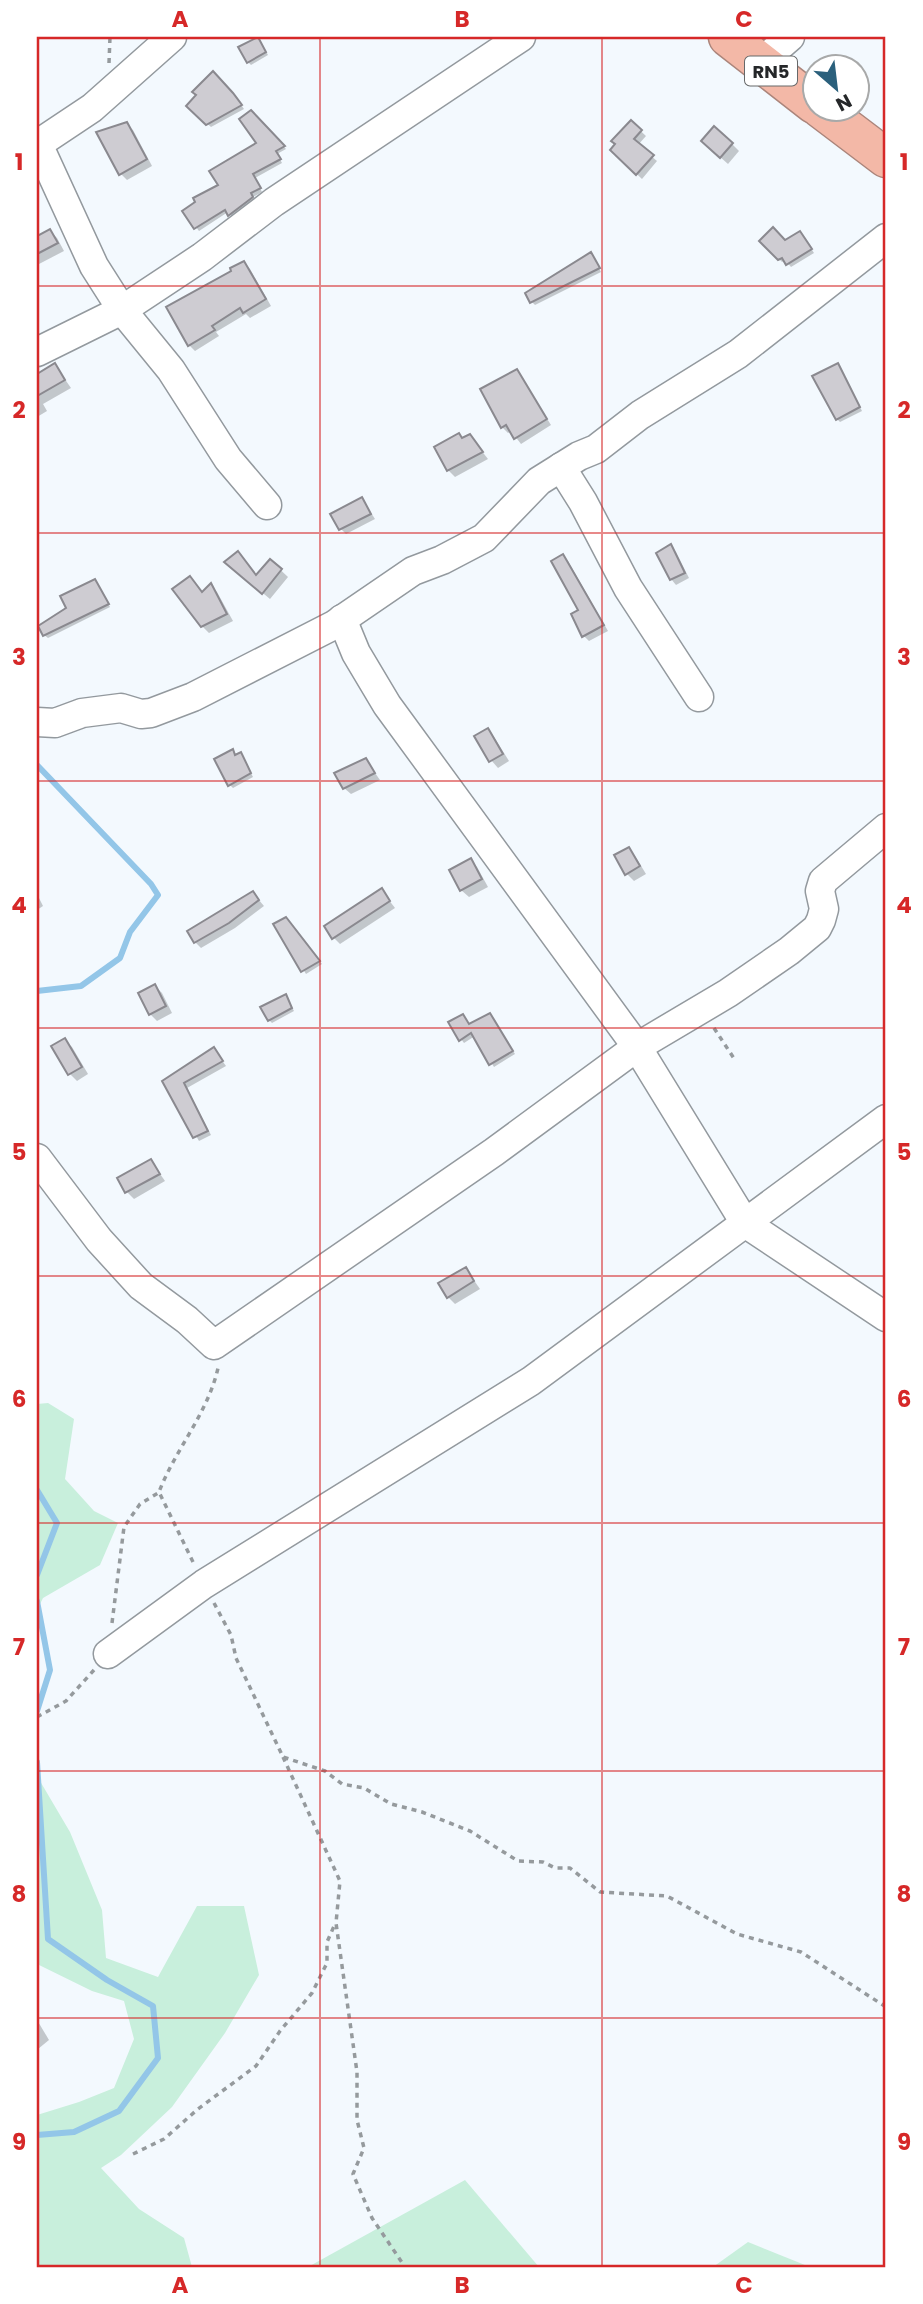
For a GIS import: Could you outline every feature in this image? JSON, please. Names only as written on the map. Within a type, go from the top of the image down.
[{"type":"highway","name":"RN5","points":[[728,37],[800,93]]},
{"type":"highway","points":[[838,122],[886,158]]},
{"type":"street","points":[[172,37],[92,108],[38,145],[94,266],[121,310],[171,370],[228,459],[267,505]]},
{"type":"street","points":[[37,352],[121,310],[202,257],[274,202],[521,37]]},
{"type":"street","points":[[760,63],[790,37]]},
{"type":"street","points":[[37,722],[55,723],[82,713],[121,708],[141,714],[151,713],[193,697],[342,619],[413,571],[442,560],[484,538],[539,481],[596,449],[640,415],[738,354],[886,238]]},
{"type":"street","points":[[561,467],[583,502],[628,588],[699,697]]},
{"type":"street","points":[[342,619],[356,653],[387,705],[637,1047],[745,1223],[886,1317]]},
{"type":"street","points":[[37,1158],[99,1240],[141,1286],[187,1320],[214,1345],[494,1152],[637,1047],[700,1010],[789,951],[817,928],[824,909],[820,891],[823,881],[886,828]]},
{"type":"street","points":[[108,1654],[204,1584],[531,1381],[886,1119]]},
{"type":"path","points":[[700,1010],[735,1060]]},
{"type":"path","points":[[37,1717],[66,1701],[108,1654],[124,1527],[140,1504],[159,1492],[167,1469],[210,1393],[218,1369],[214,1345]]},
{"type":"path","points":[[159,1492],[231,1634],[236,1658],[340,1881],[336,1923],[357,2072],[357,2120],[364,2148],[353,2174],[372,2218],[405,2267]]},
{"type":"path","points":[[283,1756],[325,1771],[342,1784],[364,1788],[391,1804],[422,1812],[470,1831],[518,1861],[543,1862],[555,1868],[569,1868],[600,1892],[667,1896],[737,1934],[801,1952],[886,2007]]},
{"type":"path","points":[[133,2154],[164,2138],[256,2066],[280,2031],[312,1993],[327,1963],[327,1942],[336,1923]]},
{"type":"green space","points":[[48,1403],[74,1419],[65,1479],[94,1511],[118,1523],[100,1565],[43,1598],[37,1610],[37,1404]]},
{"type":"green space","points":[[37,1776],[70,1832],[102,1910],[106,1958],[158,1977],[197,1906],[244,1906],[259,1975],[225,2033],[172,2107],[121,2155],[101,2168],[139,2209],[184,2238],[192,2267],[37,2267],[37,2115],[114,2088],[134,2039],[124,2001],[92,1991],[37,1964]]},
{"type":"green space","points":[[465,2180],[539,2267],[308,2267]]},
{"type":"green space","points":[[748,2242],[810,2267],[713,2267]]},
{"type":"building","points":[[258,37],[266,52],[247,63],[238,47]]},
{"type":"building","points":[[213,71],[242,105],[206,125],[186,106],[196,95],[192,92]]},
{"type":"building","points":[[251,110],[285,146],[276,151],[281,159],[253,174],[261,188],[251,193],[253,197],[228,216],[225,210],[194,229],[182,211],[195,202],[193,198],[218,185],[209,171],[256,143],[239,119]]},
{"type":"building","points":[[631,120],[642,130],[634,139],[654,155],[636,175],[610,150],[615,144],[611,141]]},
{"type":"building","points":[[127,122],[147,159],[119,175],[96,132]]},
{"type":"building","points":[[714,126],[733,143],[720,158],[701,141]]},
{"type":"building","points":[[773,227],[785,240],[800,231],[812,249],[786,265],[782,258],[778,260],[759,241]]},
{"type":"building","points":[[50,229],[58,243],[37,254],[37,236]]},
{"type":"building","points":[[591,252],[600,268],[530,303],[525,293]]},
{"type":"building","points":[[244,261],[266,299],[243,313],[240,308],[212,326],[215,330],[188,346],[166,307]]},
{"type":"building","points":[[55,363],[65,380],[37,396],[37,374]]},
{"type":"building","points":[[838,363],[860,407],[836,420],[812,376]]},
{"type":"building","points":[[517,369],[547,419],[514,439],[506,425],[501,428],[480,389]]},
{"type":"building","points":[[459,433],[462,438],[470,434],[483,452],[447,471],[434,447]]},
{"type":"building","points":[[362,497],[371,514],[339,530],[330,514]]},
{"type":"building","points":[[671,544],[685,573],[670,580],[656,553]]},
{"type":"building","points":[[238,551],[256,575],[270,559],[282,569],[262,594],[224,562]]},
{"type":"building","points":[[563,554],[604,625],[582,637],[571,614],[578,610],[551,561]]},
{"type":"building","points":[[190,576],[202,592],[211,583],[227,614],[201,627],[172,589]]},
{"type":"building","points":[[95,579],[109,604],[43,636],[38,626],[66,608],[60,596]]},
{"type":"building","points":[[488,728],[503,754],[489,762],[474,736]]},
{"type":"building","points":[[233,749],[235,755],[241,752],[251,773],[228,786],[214,759]]},
{"type":"building","points":[[366,758],[375,773],[343,789],[334,773]]},
{"type":"building","points":[[629,847],[640,866],[625,875],[614,855]]},
{"type":"building","points":[[471,858],[482,879],[460,891],[449,870]]},
{"type":"building","points":[[382,888],[390,901],[332,939],[324,926]]},
{"type":"building","points":[[253,891],[259,900],[229,923],[194,943],[187,931]]},
{"type":"building","points":[[286,917],[320,961],[301,972],[273,924]]},
{"type":"building","points":[[155,984],[166,1006],[149,1015],[138,993]]},
{"type":"building","points":[[286,994],[292,1008],[268,1021],[260,1007]]},
{"type":"building","points":[[490,1013],[513,1051],[489,1065],[471,1033],[459,1041],[448,1022],[463,1014],[469,1024]]},
{"type":"building","points":[[65,1038],[82,1067],[68,1075],[51,1046]]},
{"type":"building","points":[[214,1047],[223,1061],[184,1083],[208,1131],[193,1138],[162,1081]]},
{"type":"building","points":[[151,1159],[160,1174],[125,1193],[117,1178]]},
{"type":"building","points":[[466,1267],[474,1281],[447,1298],[438,1283]]},
{"type":"waterway","points":[[37,765],[151,884],[158,895],[130,932],[120,958],[81,986],[37,991]]},
{"type":"waterway","points":[[37,1490],[57,1523],[37,1575]]},
{"type":"waterway","points":[[37,1601],[50,1670],[37,1711]]},
{"type":"waterway","points":[[37,1762],[48,1939],[107,1980],[153,2006],[158,2058],[119,2111],[74,2132],[37,2135]]}]
